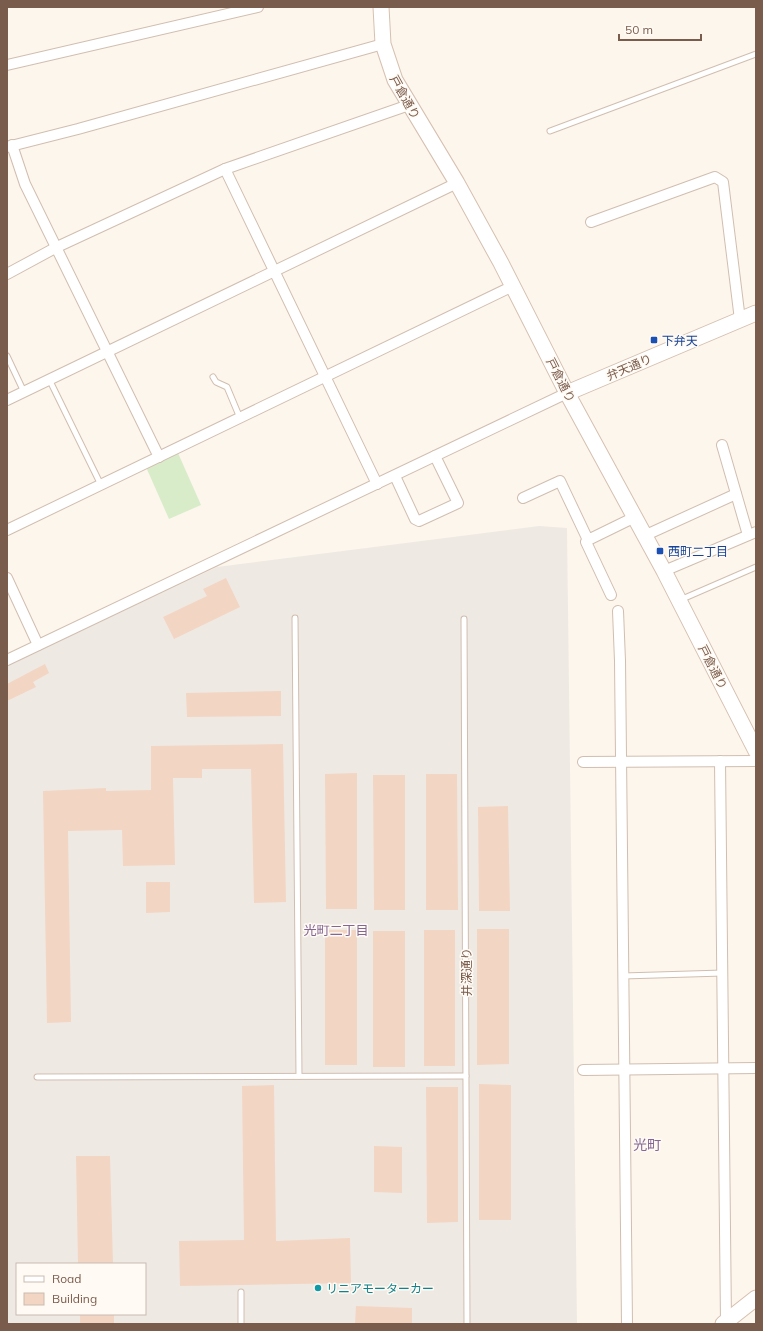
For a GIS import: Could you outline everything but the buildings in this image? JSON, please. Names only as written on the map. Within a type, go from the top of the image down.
[{"type":"street","points":[[7,64],[258,7]]},
{"type":"street","name":"戸倉通り","points":[[381,7],[384,44],[395,80],[458,183],[568,393],[646,535],[756,751]]},
{"type":"street","points":[[159,457],[106,352],[25,184],[9,146],[78,129],[384,44]]},
{"type":"street","points":[[7,274],[56,247],[225,169],[409,105]]},
{"type":"street","points":[[225,169],[377,484]]},
{"type":"street","points":[[590,222],[715,178],[723,182],[740,320]]},
{"type":"street","points":[[7,400],[458,183]]},
{"type":"street","points":[[7,530],[513,286]]},
{"type":"street","name":"弁天通り","points":[[568,393],[756,313]]},
{"type":"street","points":[[7,660],[568,393]]},
{"type":"street","points":[[664,571],[752,534],[736,494],[722,445]]},
{"type":"street","points":[[395,476],[415,519],[419,520],[458,503],[435,456]]},
{"type":"street","points":[[523,498],[560,481],[588,540],[586,542],[611,595]]},
{"type":"street","points":[[646,535],[736,494]]},
{"type":"street","points":[[588,540],[635,517]]},
{"type":"street","points":[[7,578],[38,645]]},
{"type":"street","points":[[618,611],[627,1324]]},
{"type":"street","points":[[720,761],[724,1068],[725,1323]]},
{"type":"street","points":[[583,762],[756,761]]},
{"type":"street","points":[[584,1070],[756,1068]]},
{"type":"street","points":[[725,1323],[756,1298]]},
{"type":"lane","points":[[550,131],[756,54]]},
{"type":"lane","points":[[7,356],[24,392]]},
{"type":"lane","points":[[214,377],[216,382],[227,387],[240,418]]},
{"type":"lane","points":[[49,379],[101,485]]},
{"type":"lane","points":[[679,600],[756,567]]},
{"type":"lane","points":[[295,618],[299,1076]]},
{"type":"lane","name":"井深通り","points":[[464,619],[467,1324]]},
{"type":"lane","points":[[623,976],[723,973]]},
{"type":"lane","points":[[37,1077],[466,1076]]},
{"type":"lane","points":[[241,1292],[241,1324]]},
{"type":"shaded area","points":[[539,526],[567,528],[577,1324],[7,1324],[7,666],[217,567]]},
{"type":"green space","points":[[178,453],[201,505],[169,519],[146,467]]},
{"type":"place","name":"下弁天","points":[[654,340]]},
{"type":"place","name":"西町二丁目","points":[[660,551]]},
{"type":"place","name":"リニアモーターカー","points":[[318,1288]]},
{"type":"district","name":"光町二丁目","points":[[336,930]]},
{"type":"district","name":"光町","points":[[647,1145]]}]
